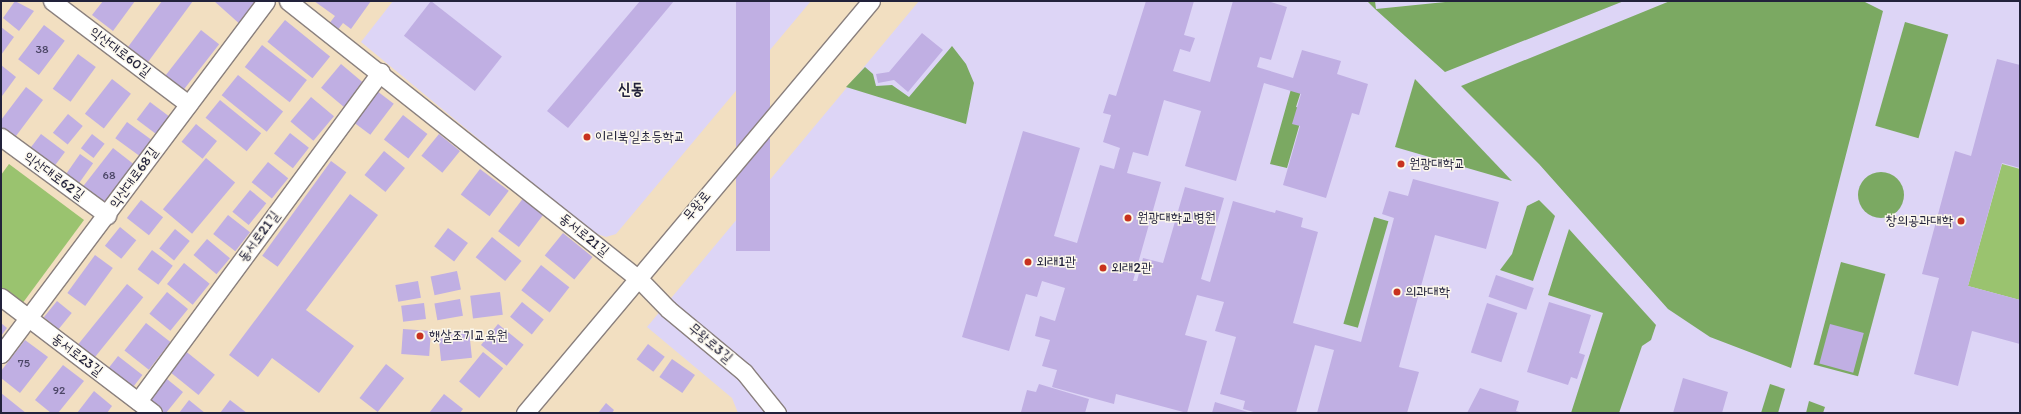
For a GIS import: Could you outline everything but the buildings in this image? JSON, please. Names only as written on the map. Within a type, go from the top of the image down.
[{"type":"street","name":"익산대로60길","points":[[52,1],[188,104]]},
{"type":"street","name":"익산대로68길","points":[[1,354],[107,215],[266,1]]},
{"type":"street","name":"동서로21길","points":[[288,1],[381,72],[638,278]]},
{"type":"street","name":"무왕로","points":[[525,413],[872,1]]},
{"type":"street","name":"동서로21길","points":[[138,401],[381,72]]},
{"type":"street","name":"익산대로62길","points":[[1,138],[107,215]]},
{"type":"street","name":"무왕로3길","points":[[638,278],[668,309],[744,372],[777,413]]},
{"type":"street","name":"동서로23길","points":[[1,297],[153,413]]},
{"type":"shaded area","name":"이리북일초등학교","points":[[393,1],[811,1],[616,234],[606,237],[591,232],[361,42]]},
{"type":"shaded area","name":"원광대학교","points":[[919,1],[2020,1],[2020,413],[738,413],[732,398],[647,327]]},
{"type":"green space","points":[[1367,1],[1375,1],[1376,9],[1455,1],[1624,1],[1445,72]]},
{"type":"green space","points":[[1670,1],[1863,1],[1883,11],[1791,368],[1710,337],[1668,309],[1539,164],[1461,86]]},
{"type":"green space","points":[[1905,22],[1948,34],[1918,138],[1875,126]]},
{"type":"green space","points":[[952,46],[966,64],[974,83],[966,124],[846,87],[865,67],[873,74],[876,86],[892,85],[909,97]]},
{"type":"green space","points":[[1415,79],[1512,181],[1395,147]]},
{"type":"green space","points":[[1293,82],[1303,85],[1296,107],[1304,109],[1287,168],[1270,164]]},
{"type":"green space","points":[[9,164],[84,220],[22,304],[1,288],[1,175]]},
{"type":"green space","points":[[2002,164],[2020,169],[2020,300],[1968,286]]},
{"type":"green space","points":[[1886,172],[1898,178],[1903,186],[1903,204],[1898,212],[1890,217],[1876,218],[1864,212],[1859,204],[1858,190],[1864,178],[1872,173]]},
{"type":"green space","points":[[1539,200],[1555,216],[1533,281],[1500,270],[1512,254],[1527,206]]},
{"type":"green space","points":[[1374,217],[1388,221],[1358,328],[1343,324]]},
{"type":"green space","points":[[1569,229],[1656,325],[1651,340],[1642,346],[1619,413],[1571,413],[1603,313],[1548,295]]},
{"type":"green space","points":[[1841,262],[1885,274],[1858,376],[1814,364]]},
{"type":"green space","points":[[1770,384],[1785,389],[1778,413],[1761,413]]},
{"type":"green space","points":[[1809,401],[1825,407],[1823,413],[1806,413]]},
{"type":"place","name":"이리북일초등학교","points":[[587,137]]},
{"type":"place","name":"원광대학교","points":[[1401,164]]},
{"type":"place","name":"원광대학교병원","points":[[1128,218]]},
{"type":"place","name":"창의공과대학","points":[[1961,221]]},
{"type":"place","name":"외래1관","points":[[1028,262]]},
{"type":"place","name":"외래2관","points":[[1103,268]]},
{"type":"place","name":"의과대학","points":[[1397,292]]},
{"type":"place","name":"햇살조기교육원","points":[[420,336]]},
{"type":"district","name":"신동","points":[[631,89]]}]
